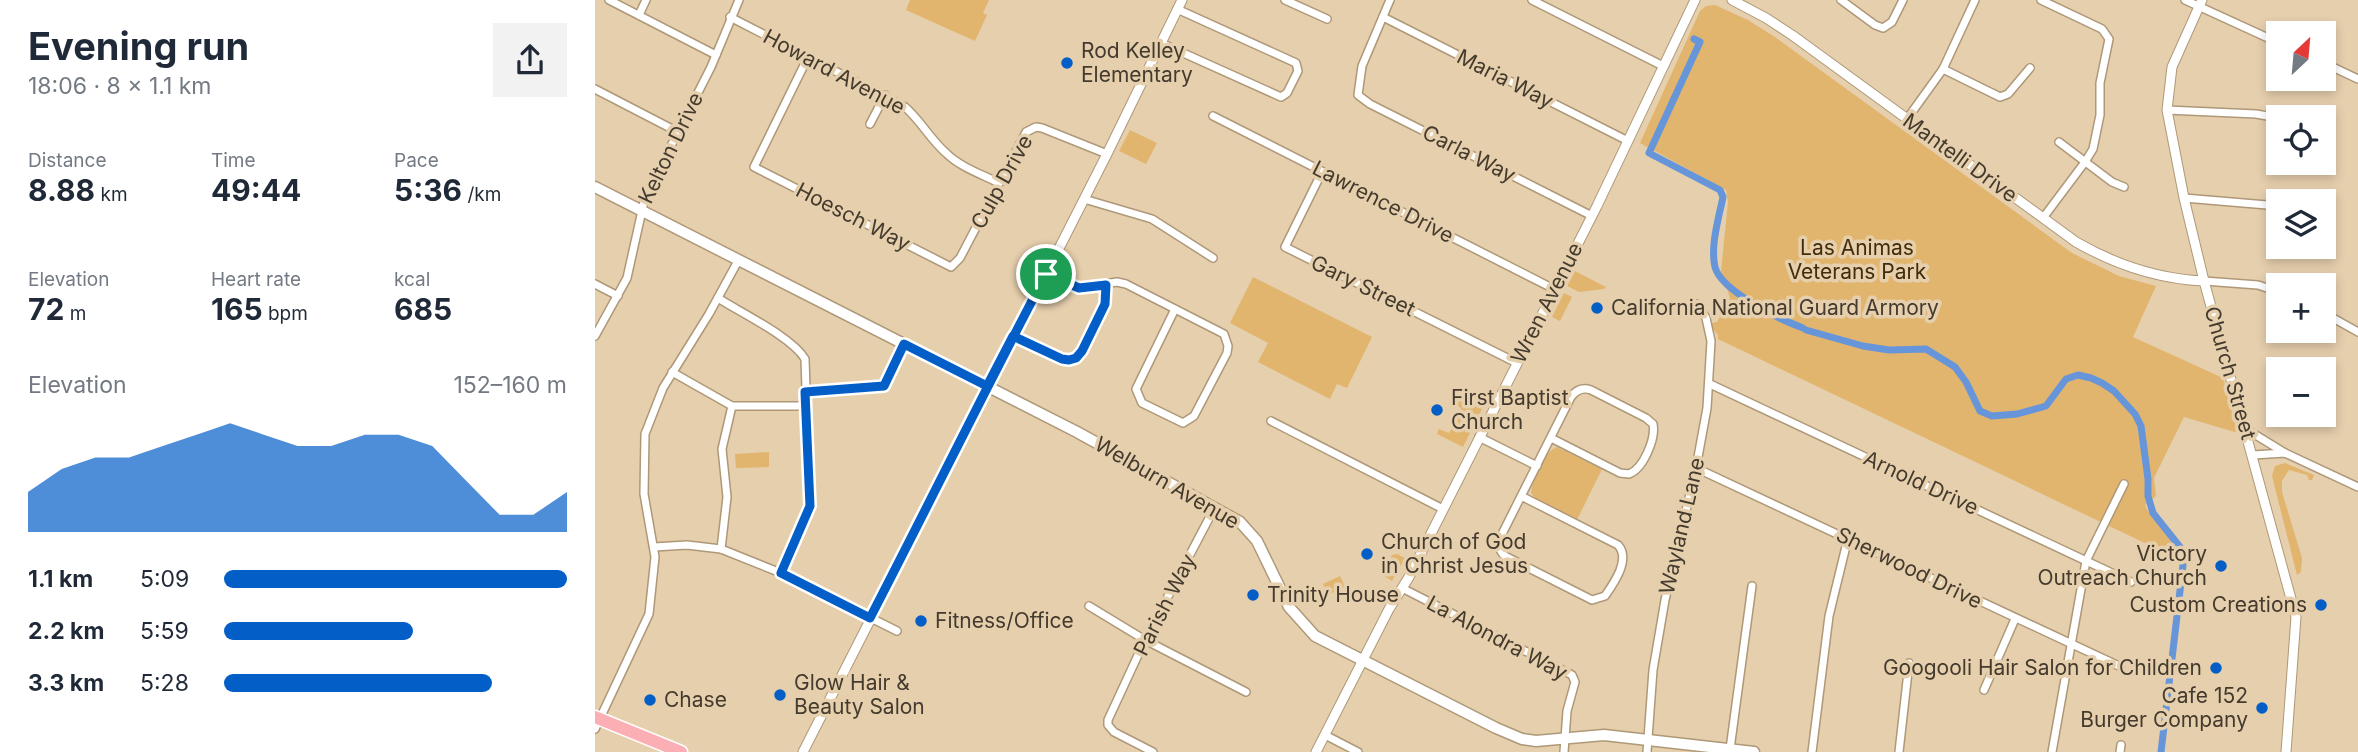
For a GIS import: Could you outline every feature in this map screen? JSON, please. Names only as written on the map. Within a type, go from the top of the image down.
[{"type":"main road","name":"Welburn Avenue","points":[[595,187],[987,386],[1215,507],[1250,530],[1289,607],[1308,630],[1324,641],[1509,734],[1535,741],[1588,735],[1647,739],[1754,752]]},
{"type":"main road","points":[[596,721],[681,752]]},
{"type":"street","points":[[609,0],[716,55]]},
{"type":"street","points":[[639,15],[646,0]]},
{"type":"street","name":"Kelton Drive","points":[[595,335],[618,296],[630,267],[641,210],[716,55],[739,0]]},
{"type":"street","points":[[1285,0],[1327,19]]},
{"type":"street","points":[[1383,17],[1390,0]]},
{"type":"street","points":[[1532,0],[1663,66]]},
{"type":"street","name":"Wren Avenue","points":[[1316,752],[1592,216],[1695,0]]},
{"type":"street","name":"Mantelli Drive","points":[[1732,0],[1779,25],[2076,242],[2121,264],[2159,275],[2204,281]]},
{"type":"street","points":[[1841,0],[1875,25],[1886,27],[1892,22],[1903,0]]},
{"type":"street","points":[[1907,119],[1943,69],[1975,0]]},
{"type":"street","points":[[2042,0],[2102,29],[2109,39],[2100,83],[2097,137],[2085,162],[2043,218]]},
{"type":"street","points":[[2185,0],[2200,3],[2266,36]]},
{"type":"street","name":"Church Street","points":[[2200,3],[2172,67],[2167,110],[2204,281],[2296,617],[2286,752]]},
{"type":"street","points":[[803,752],[1180,5],[1296,63],[1298,71],[1285,96],[1275,94],[1161,43]]},
{"type":"street","name":"Howard Avenue","points":[[730,17],[905,107],[919,119],[936,142],[956,162],[999,183]]},
{"type":"street","name":"Carla Way","points":[[1383,17],[1362,66],[1358,95],[1370,104],[1592,216]]},
{"type":"street","name":"Maria Way","points":[[1383,17],[1628,141]]},
{"type":"street","name":"Hoesch Way","points":[[808,57],[754,167],[951,267]]},
{"type":"street","points":[[1943,69],[2000,97],[2008,94],[2030,68]]},
{"type":"street","points":[[2336,69],[2358,79]]},
{"type":"street","points":[[595,89],[678,132]]},
{"type":"street","points":[[870,124],[884,95]]},
{"type":"street","points":[[2167,110],[2266,116]]},
{"type":"street","name":"Lawrence Drive","points":[[1213,116],[1554,289]]},
{"type":"street","name":"Culp Drive","points":[[951,267],[961,258],[1026,132],[1036,127],[1107,154]]},
{"type":"street","points":[[2059,142],[2112,182],[2124,187]]},
{"type":"street","name":"Gary Street","points":[[1322,172],[1285,247],[1517,363]]},
{"type":"street","points":[[2184,198],[2266,205]]},
{"type":"street","points":[[1084,199],[1151,219],[1213,258]]},
{"type":"street","points":[[596,721],[649,614],[655,557],[644,494],[643,445],[655,405],[738,261]]},
{"type":"street","points":[[1046,274],[1079,288],[1118,282],[1126,284],[1175,309],[1224,334],[1229,345],[1227,353],[1194,416],[1184,423],[1142,403],[1136,389],[1175,309]]},
{"type":"street","points":[[2204,281],[2266,288]]},
{"type":"street","points":[[595,284],[618,296]]},
{"type":"street","points":[[1013,336],[1062,359],[1076,358],[1105,304],[1106,285]]},
{"type":"street","points":[[718,298],[787,340],[805,359],[810,506],[781,573]]},
{"type":"street","name":"Wayland Lane","points":[[1647,752],[1653,670],[1664,600],[1696,468],[1710,384],[1711,341],[1706,318],[1697,304]]},
{"type":"street","points":[[2336,320],[2358,332]]},
{"type":"street","points":[[805,392],[884,386],[904,344]]},
{"type":"street","points":[[672,372],[732,406],[806,407]]},
{"type":"street","name":"Arnold Drive","points":[[1710,384],[2131,582]]},
{"type":"street","points":[[1521,496],[1618,545],[1624,553],[1623,562],[1608,592],[1602,598],[1592,600],[1505,556],[1499,547],[1501,536],[1521,496],[1537,466],[1551,438],[1573,394],[1580,389],[1591,390],[1635,412],[1649,420],[1654,427],[1653,436],[1639,466],[1629,474],[1620,473],[1551,438]]},
{"type":"street","points":[[721,549],[727,497],[722,449],[732,406]]},
{"type":"street","points":[[1271,421],[1443,509]]},
{"type":"street","points":[[2246,429],[2285,453],[2358,487]]},
{"type":"street","points":[[1479,437],[1537,466]]},
{"type":"street","points":[[2253,455],[2285,453]]},
{"type":"street","name":"Sherwood Drive","points":[[1696,468],[2121,667]]},
{"type":"street","points":[[2052,752],[2086,561],[2124,484]]},
{"type":"street","name":"Parish Way","points":[[1153,752],[1114,732],[1108,725],[1145,640],[1215,507]]},
{"type":"street","points":[[1812,752],[1829,616],[1848,538]]},
{"type":"street","points":[[654,547],[687,545],[721,549],[781,573],[897,631]]},
{"type":"street","points":[[1730,749],[1752,586]]},
{"type":"street","name":"La Alondra Way","points":[[1402,588],[1572,675],[1575,682],[1567,711],[1565,739]]},
{"type":"street","points":[[1089,606],[1145,640],[1246,692]]},
{"type":"street","points":[[1984,690],[2015,619]]},
{"type":"street","points":[[1899,752],[1909,663]]},
{"type":"street","points":[[1325,736],[1358,752]]},
{"type":"street","points":[[1563,752],[1565,739]]},
{"type":"green space","points":[[910,0],[989,0],[983,13],[987,15],[975,41],[906,10]]},
{"type":"green space","name":"Las Animas Veterans Park","points":[[1715,5],[1748,20],[1775,37],[2072,253],[2119,276],[2156,286],[2133,337],[2223,378],[2238,433],[2184,417],[2180,425],[2154,478],[2156,496],[2145,505],[2168,536],[2176,558],[1718,339],[1712,323],[1717,322],[1730,298],[1721,271],[1728,202],[1726,190],[1640,143],[1700,11],[1706,6]]},
{"type":"green space","points":[[1130,130],[1157,143],[1146,164],[1119,151]]},
{"type":"green space","points":[[1575,271],[1606,286],[1604,289],[1579,292],[1567,286]]},
{"type":"green space","points":[[1253,277],[1372,337],[1347,388],[1337,384],[1330,399],[1258,362],[1268,343],[1230,323]]},
{"type":"green space","points":[[1564,293],[1572,297],[1560,321],[1552,317]]},
{"type":"green space","points":[[1455,396],[1482,409],[1463,447],[1437,434],[1439,429],[1449,433],[1461,414],[1461,408],[1452,402]]},
{"type":"green space","points":[[1557,447],[1602,469],[1577,520],[1536,499],[1531,493],[1539,466]]},
{"type":"green space","points":[[769,452],[769,467],[736,468],[735,454]]},
{"type":"green space","points":[[2285,463],[2314,475],[2312,480],[2309,480],[2307,475],[2289,470],[2282,481],[2282,492],[2302,558],[2301,572],[2297,575],[2272,476],[2275,466]]},
{"type":"green space","points":[[1392,555],[1405,558],[1392,581],[1383,575]]},
{"type":"green space","points":[[1340,576],[1345,587],[1328,595],[1323,584]]},
{"type":"waterway","points":[[1694,39],[1700,42],[1649,153],[1720,190],[1723,197],[1714,250],[1715,267],[1720,276],[1728,286],[1753,304],[1803,328]]},
{"type":"waterway","points":[[1806,330],[1863,346],[1889,350],[1926,349],[1955,367],[1966,382],[1980,411],[1992,416],[2017,414],[2046,406],[2066,379],[2078,375],[2091,378],[2114,391],[2135,414],[2141,426],[2148,496],[2153,513],[2180,547],[2183,565],[2161,752]]},
{"type":"place","name":"Rod Kelley Elementary","points":[[1067,63]]},
{"type":"place","name":"California National Guard Armory","points":[[1597,308]]},
{"type":"place","name":"First Baptist Church","points":[[1437,410]]},
{"type":"place","name":"Church of God in Christ Jesus","points":[[1367,554]]},
{"type":"place","name":"Victory Outreach Church","points":[[2221,566]]},
{"type":"place","name":"Trinity House","points":[[1253,595]]},
{"type":"place","name":"Custom Creations","points":[[2321,605]]},
{"type":"place","name":"Fitness/Office","points":[[921,621]]},
{"type":"place","name":"Googooli Hair Salon for Children","points":[[2216,668]]},
{"type":"place","name":"Glow Hair & Beauty Salon","points":[[780,695]]},
{"type":"place","name":"Chase","points":[[650,700]]},
{"type":"place","name":"Cafe 152 Burger Company","points":[[2262,708]]},
{"type":"route","points":[[1046,274],[1013,336],[987,386],[870,618],[781,573],[810,506],[805,392],[884,386],[904,344],[987,386],[1013,336],[1062,359],[1076,358],[1105,304],[1106,285],[1079,288],[1046,274]]}]
